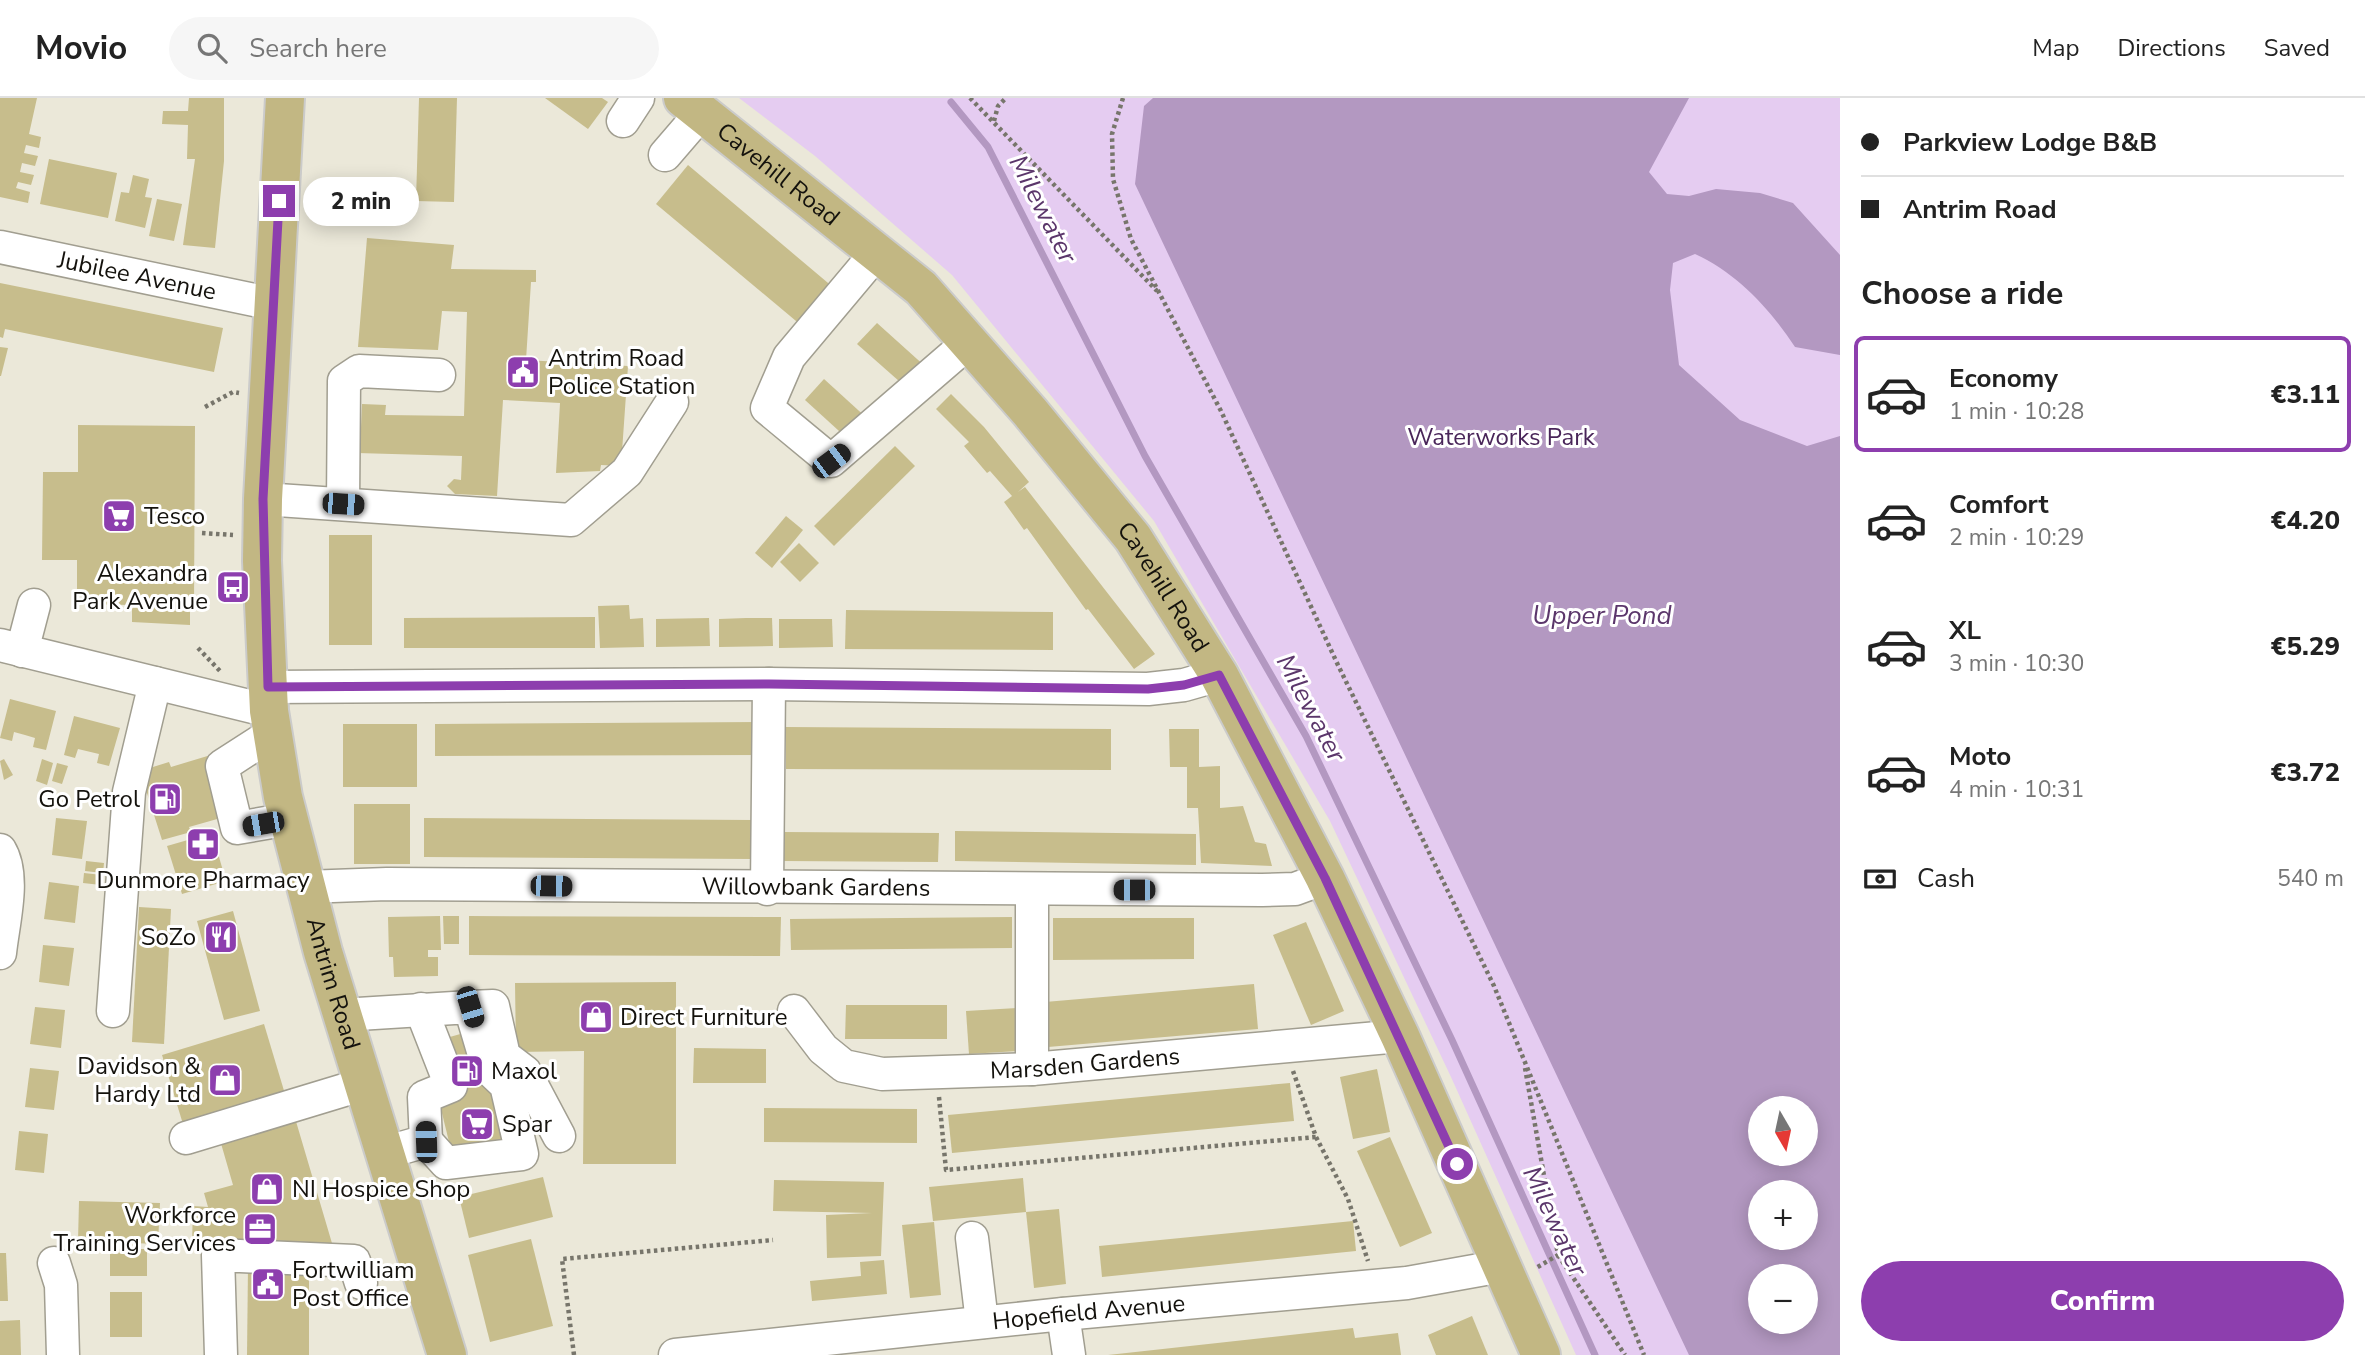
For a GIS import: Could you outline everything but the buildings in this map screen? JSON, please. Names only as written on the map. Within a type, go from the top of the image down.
[{"type":"main road","name":"Antrim Road","points":[[285,98],[263,499],[270,710],[289,819],[305,887],[447,1355]]},
{"type":"main road","name":"Cavehill Road","points":[[693,105],[921,288],[1030,412],[1133,538],[1219,675],[1325,878],[1400,1036],[1519,1266],[1541,1355]]},
{"type":"street","points":[[665,155],[693,105]]},
{"type":"street","name":"Jubilee Avenue","points":[[0,247],[273,304]]},
{"type":"street","points":[[878,251],[789,357],[767,408],[831,461],[969,342]]},
{"type":"street","points":[[343,504],[344,381],[359,371],[439,375]]},
{"type":"street","points":[[263,499],[571,520],[627,472],[672,402]]},
{"type":"street","points":[[34,605],[11,648],[270,710],[769,684],[1148,689],[1184,685],[1219,675]]},
{"type":"street","points":[[113,1012],[129,792],[155,683]]},
{"type":"street","points":[[767,889],[769,684]]},
{"type":"street","points":[[270,710],[222,766],[237,828],[289,819]]},
{"type":"street","points":[[0,850],[6,860],[0,953]]},
{"type":"street","name":"Willowbank Gardens","points":[[305,887],[387,884],[767,889],[1295,889],[1325,878]]},
{"type":"street","points":[[1032,890],[1032,1069]]},
{"type":"street","points":[[342,1014],[493,1006],[504,1056],[525,1072],[559,1136]]},
{"type":"street","points":[[421,1009],[452,1086],[424,1097],[426,1142],[446,1163],[522,1154],[506,1085],[488,1068],[470,1007]]},
{"type":"street","name":"Marsden Gardens","points":[[794,1011],[823,1049],[844,1066],[882,1074],[1032,1069],[1400,1036]]},
{"type":"street","points":[[186,1138],[364,1084]]},
{"type":"street","points":[[384,1153],[426,1142]]},
{"type":"street","points":[[972,1238],[982,1322]]},
{"type":"street","points":[[221,1355],[218,1255],[354,1261],[361,1283]]},
{"type":"street","points":[[54,1263],[61,1285],[63,1355]]},
{"type":"street","name":"Hopefield Avenue","points":[[675,1355],[982,1322],[1371,1286],[1519,1266]]},
{"type":"street","points":[[1063,1314],[1069,1355]]},
{"type":"path","points":[[970,98],[1160,294]]},
{"type":"path","points":[[994,121],[998,106],[1006,98]]},
{"type":"path","points":[[1123,98],[1112,134],[1113,179],[1131,239],[1221,411],[1337,663],[1494,986],[1644,1355]]},
{"type":"path","points":[[1287,1046],[1294,1077],[1316,1137],[1348,1199],[1369,1263],[1371,1286]]},
{"type":"path","points":[[1524,1064],[1526,1092],[1556,1255],[1625,1355]]},
{"type":"path","points":[[937,1072],[946,1170],[1316,1137]]},
{"type":"path","points":[[574,1355],[562,1259],[773,1240]]},
{"type":"path","points":[[1519,1266],[1556,1255]]},
{"type":"green space","name":"Upper Pond","points":[[739,98],[1840,98],[1840,1355],[1576,1355],[1451,1077],[1330,821],[1154,521],[952,275],[815,156]]},
{"type":"water","name":"Upper Pond","points":[[1153,98],[1689,98],[1649,172],[1667,194],[1689,196],[1716,189],[1760,193],[1793,203],[1840,255],[1840,355],[1795,347],[1775,319],[1751,293],[1725,271],[1695,254],[1673,263],[1670,290],[1679,365],[1740,420],[1807,446],[1840,436],[1840,1355],[1689,1355],[1135,184],[1144,106]]},
{"type":"waterway","name":"Milewater","points":[[951,102],[988,147],[1145,456],[1306,736],[1452,1040],[1595,1355]]},
{"type":"place","name":"Antrim Road Police Station","points":[[523,372]]},
{"type":"place","name":"Tesco","points":[[119,516]]},
{"type":"place","name":"Alexandra Park Avenue","points":[[233,587]]},
{"type":"place","name":"Go Petrol","points":[[165,799]]},
{"type":"place","name":"Dunmore Pharmacy","points":[[203,844]]},
{"type":"place","name":"SoZo","points":[[221,937]]},
{"type":"place","name":"Direct Furniture","points":[[596,1017]]},
{"type":"place","name":"Maxol","points":[[467,1071]]},
{"type":"place","name":"Davidson & Hardy Ltd","points":[[225,1080]]},
{"type":"place","name":"Spar","points":[[477,1124]]},
{"type":"place","name":"NI Hospice Shop","points":[[267,1189]]},
{"type":"place","name":"Workforce Training Services","points":[[260,1229]]},
{"type":"place","name":"Fortwilliam Post Office","points":[[268,1284]]},
{"type":"route","points":[[279,201],[263,499],[262,561],[268,687],[769,684],[1148,689],[1184,685],[1219,675],[1325,878],[1457,1164]]},
{"type":"park label","name":"Waterworks Park","points":[[1501,437]]}]
